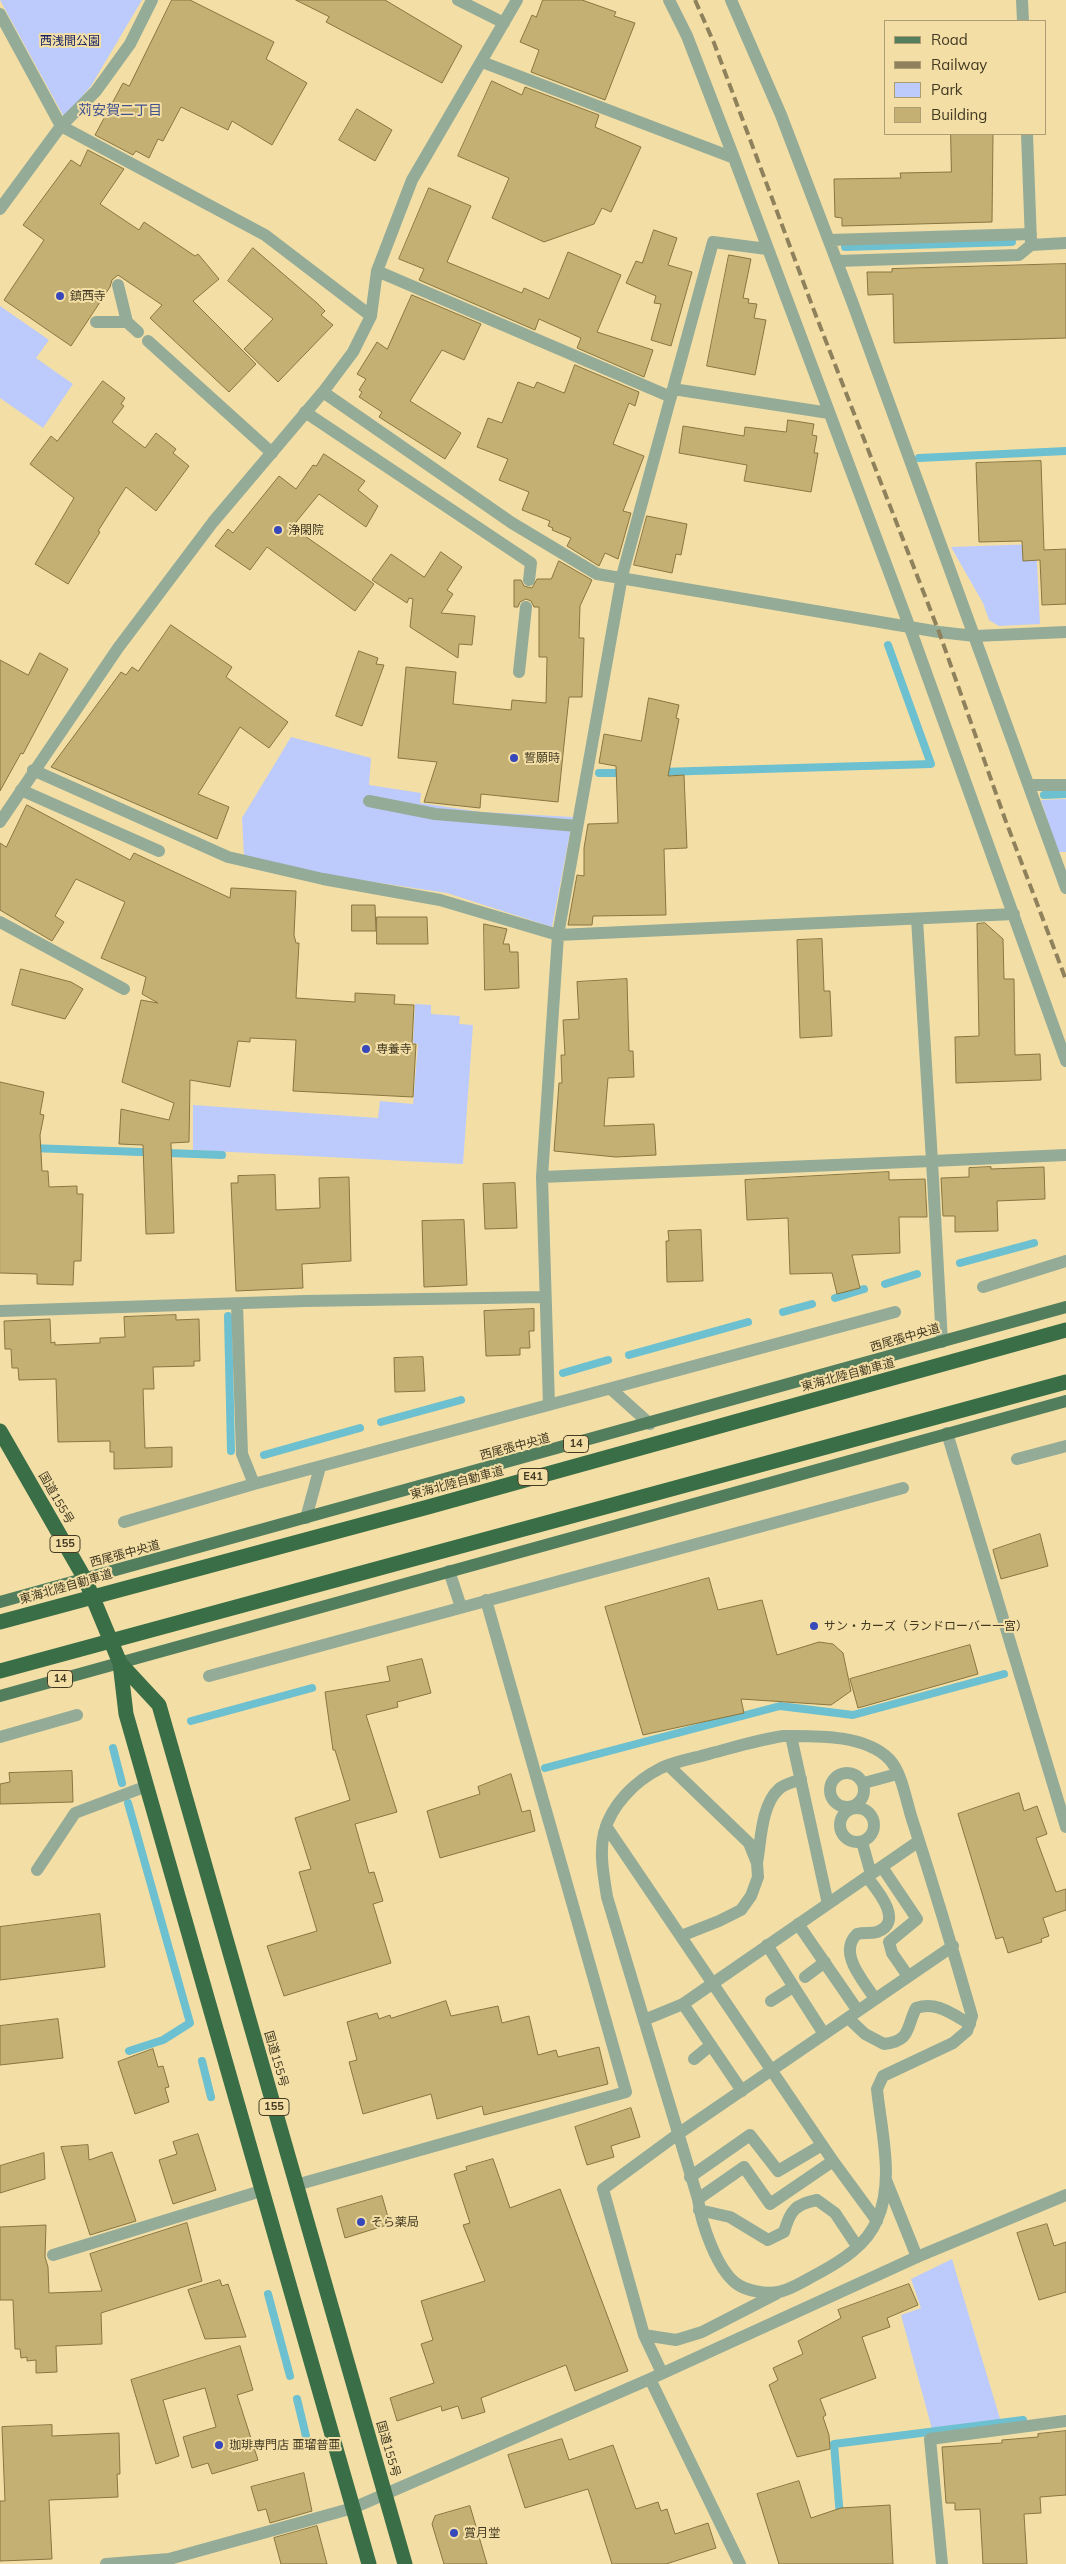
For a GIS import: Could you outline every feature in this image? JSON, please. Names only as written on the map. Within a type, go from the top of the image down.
[{"type":"highway","name":"東海北陸自動車道","points":[[0,1622],[130,1585],[428,1507],[1066,1330]]},
{"type":"highway","points":[[0,1671],[1066,1382]]},
{"type":"highway","name":"国道155号","points":[[0,1431],[85,1579],[120,1663],[126,1714],[369,2564]]},
{"type":"highway","points":[[0,1617],[130,1585]]},
{"type":"highway","name":"国道155号","points":[[120,1663],[159,1705],[405,2564]]},
{"type":"main road","name":"西尾張中央道","points":[[0,1602],[1066,1308]]},
{"type":"main road","name":"14","points":[[0,1696],[1066,1401]]},
{"type":"street","points":[[0,209],[61,126],[96,91],[130,44],[152,0]]},
{"type":"street","points":[[458,0],[504,23]]},
{"type":"street","points":[[0,822],[33,770],[118,648],[213,522],[323,392],[353,352],[370,316],[376,271],[412,180],[517,0]]},
{"type":"street","points":[[669,0],[687,36],[734,158],[910,628],[1066,1061]]},
{"type":"street","points":[[731,0],[781,116],[837,261],[1066,888]]},
{"type":"street","points":[[1022,0],[1023,20]]},
{"type":"street","points":[[0,14],[61,126],[265,235],[370,316]]},
{"type":"street","points":[[482,62],[734,158]]},
{"type":"street","points":[[837,261],[1019,255],[1031,239],[1027,135]]},
{"type":"street","points":[[829,240],[1031,239],[1066,244]]},
{"type":"street","points":[[549,1406],[542,1177],[558,935],[622,576],[713,242],[768,249]]},
{"type":"street","points":[[376,271],[672,393],[829,414]]},
{"type":"street","points":[[118,285],[127,322],[138,332]]},
{"type":"street","points":[[96,322],[127,322]]},
{"type":"street","points":[[148,341],[272,453]]},
{"type":"street","points":[[323,392],[512,523],[597,574],[622,576],[910,628],[975,636],[1066,632]]},
{"type":"street","points":[[305,412],[531,563],[529,580]]},
{"type":"street","points":[[520,672],[526,607]]},
{"type":"street","points":[[33,770],[228,857],[323,878],[440,900],[558,935],[1014,914]]},
{"type":"street","points":[[1029,785],[1066,785]]},
{"type":"street","points":[[21,790],[159,851]]},
{"type":"street","points":[[369,801],[435,814],[577,826]]},
{"type":"street","points":[[917,919],[942,1342]]},
{"type":"street","points":[[0,922],[124,989]]},
{"type":"street","points":[[542,1177],[1066,1155]]},
{"type":"street","points":[[983,1288],[1066,1261]]},
{"type":"street","points":[[0,1311],[545,1297]]},
{"type":"street","points":[[237,1304],[242,1454],[254,1484]]},
{"type":"street","points":[[124,1522],[254,1484],[895,1312]]},
{"type":"street","points":[[611,1389],[650,1424]]},
{"type":"street","points":[[947,1434],[1066,1827]]},
{"type":"street","points":[[1016,1460],[1066,1446]]},
{"type":"street","points":[[306,1518],[320,1467]]},
{"type":"street","points":[[209,1676],[903,1488]]},
{"type":"street","points":[[449,1571],[461,1607]]},
{"type":"street","points":[[296,2185],[626,2092],[486,1600]]},
{"type":"street","points":[[0,1737],[77,1715]]},
{"type":"street","points":[[791,1736],[828,1904]]},
{"type":"street","points":[[779,2292],[762,2293],[737,2284],[714,2252],[607,1897],[603,1855],[604,1834],[610,1817],[623,1798],[638,1783],[661,1768],[759,1740],[791,1736],[856,1742],[884,1755],[890,1760],[897,1774],[953,1946],[972,2016],[967,2031],[953,2043],[883,2076],[877,2088],[886,2180],[917,2257]]},
{"type":"street","points":[[669,1766],[749,1843],[757,1863]]},
{"type":"street","points":[[864,1784],[897,1774]]},
{"type":"street","points":[[681,1936],[719,1921],[740,1910],[751,1896],[758,1877],[757,1863],[765,1818],[771,1801],[780,1788],[801,1780]]},
{"type":"street","points":[[37,1870],[75,1813],[147,1786]]},
{"type":"street","points":[[606,1826],[822,2145],[877,2221]]},
{"type":"street","points":[[644,2020],[683,2004],[919,1841]]},
{"type":"street","points":[[862,1842],[884,1900],[889,1919],[886,1926],[877,1932],[857,1934],[849,1944],[849,1950],[852,1963],[875,1999]]},
{"type":"street","points":[[873,1873],[917,1919],[889,1942],[892,1954],[908,1976]]},
{"type":"street","points":[[798,1924],[825,1962],[864,2034],[884,2044],[903,2038],[908,2031],[916,2008],[924,2005],[936,2006],[970,2024]]},
{"type":"street","points":[[767,1946],[824,2034]]},
{"type":"street","points":[[740,2564],[656,2376],[603,2189],[678,2134],[953,1946]]},
{"type":"street","points":[[805,1977],[825,1962]]},
{"type":"street","points":[[771,2002],[793,1987]]},
{"type":"street","points":[[683,2004],[742,2091]]},
{"type":"street","points":[[694,2059],[711,2046]]},
{"type":"street","points":[[690,2177],[750,2135],[778,2171],[822,2145]]},
{"type":"street","points":[[699,2204],[744,2167],[770,2204],[833,2161]]},
{"type":"street","points":[[644,2335],[676,2340],[702,2332],[841,2262],[877,2221],[886,2180]]},
{"type":"street","points":[[53,2255],[261,2191]]},
{"type":"street","points":[[106,2564],[169,2562],[353,2508],[656,2376],[917,2257],[1066,2195]]},
{"type":"street","points":[[699,2204],[730,2217],[768,2240],[784,2232],[789,2216],[802,2203],[817,2200],[835,2213],[857,2246]]},
{"type":"street","points":[[942,2564],[930,2439],[1066,2421]]},
{"type":"green space","name":"西浅間公園","points":[[0,0],[142,0],[91,86],[64,117]]},
{"type":"green space","points":[[0,306],[49,340],[36,358],[73,384],[43,428],[0,398]]},
{"type":"green space","points":[[1036,544],[1040,624],[999,626],[989,620],[983,603],[951,547]]},
{"type":"green space","points":[[291,737],[371,758],[369,785],[421,793],[420,803],[481,812],[573,817],[552,927],[447,893],[328,875],[244,856],[242,818]]},
{"type":"green space","points":[[1066,799],[1066,852],[1058,852],[1041,800]]},
{"type":"green space","points":[[415,1004],[431,1005],[431,1014],[460,1016],[459,1024],[473,1025],[463,1164],[193,1150],[193,1105],[378,1118],[380,1101],[413,1104],[418,1044],[413,1043]]},
{"type":"green space","points":[[952,2259],[1001,2422],[932,2429],[901,2315],[921,2308],[911,2279]]},
{"type":"building","points":[[172,0],[190,0],[274,42],[266,59],[307,83],[272,145],[232,121],[228,130],[181,107],[163,141],[158,139],[149,158],[136,151],[133,155],[95,135],[123,83],[129,86]]},
{"type":"building","points":[[296,0],[385,0],[462,46],[442,83],[326,22],[329,17]]},
{"type":"building","points":[[543,0],[582,0],[616,12],[614,16],[635,23],[605,100],[531,72],[539,50],[520,42],[532,15],[536,17]]},
{"type":"building","points":[[492,81],[522,95],[525,87],[599,115],[595,127],[641,147],[611,212],[602,208],[594,224],[544,242],[492,218],[509,178],[458,156]]},
{"type":"building","points":[[357,109],[392,130],[375,161],[339,140]]},
{"type":"building","points":[[951,135],[993,135],[992,222],[842,226],[842,218],[835,217],[834,179],[901,178],[900,173],[951,172]]},
{"type":"building","points":[[88,150],[124,169],[100,204],[139,230],[144,222],[195,256],[198,254],[219,279],[193,301],[256,364],[229,392],[150,318],[162,305],[118,275],[112,280],[110,287],[71,346],[4,300],[44,240],[23,225],[71,160],[80,166]]},
{"type":"building","points":[[429,188],[471,206],[447,262],[522,293],[524,288],[549,299],[568,252],[621,275],[597,332],[653,350],[644,377],[577,348],[581,338],[539,319],[535,330],[419,280],[424,269],[399,259]]},
{"type":"building","points":[[654,230],[677,238],[668,265],[692,272],[671,346],[651,340],[661,304],[654,303],[656,296],[626,283],[636,261],[642,263]]},
{"type":"building","points":[[253,248],[317,303],[325,311],[321,315],[333,325],[278,382],[244,349],[273,319],[228,281]]},
{"type":"building","points":[[729,255],[751,259],[743,298],[749,299],[748,303],[757,304],[754,318],[766,320],[755,375],[707,366]]},
{"type":"building","points":[[1066,264],[1066,338],[894,343],[893,294],[868,295],[867,272],[892,272],[892,269]]},
{"type":"building","points":[[412,295],[481,324],[464,360],[442,350],[410,401],[461,433],[445,459],[379,417],[382,412],[359,397],[362,392],[359,390],[366,379],[357,374],[377,342],[387,349]]},
{"type":"building","points":[[575,365],[639,392],[635,406],[629,403],[613,444],[644,456],[623,511],[631,513],[618,559],[605,553],[599,566],[567,546],[571,538],[552,530],[553,528],[548,526],[550,521],[522,510],[529,492],[499,480],[508,459],[477,447],[488,418],[502,423],[518,382],[534,388],[537,382],[564,393]]},
{"type":"building","points":[[103,381],[125,398],[121,404],[124,406],[112,422],[145,448],[156,433],[176,449],[173,453],[189,466],[156,511],[126,487],[68,584],[35,564],[74,498],[30,464],[51,436],[57,441]]},
{"type":"building","points":[[788,420],[814,424],[812,435],[817,436],[814,453],[818,453],[811,492],[744,481],[747,465],[679,453],[683,426],[744,436],[745,427],[786,432]]},
{"type":"building","points":[[324,454],[365,481],[358,490],[378,506],[366,527],[319,494],[292,527],[374,584],[355,611],[267,547],[250,570],[215,546],[228,529],[233,533],[279,476],[296,489],[313,465],[316,466]]},
{"type":"building","points":[[1041,461],[1044,550],[1066,549],[1066,604],[1042,605],[1040,560],[1023,561],[1022,541],[979,542],[976,463]]},
{"type":"building","points":[[647,516],[687,524],[681,555],[676,554],[672,573],[634,565]]},
{"type":"building","points":[[441,552],[462,567],[447,590],[453,594],[441,613],[475,616],[472,645],[459,644],[458,658],[410,627],[413,599],[409,598],[407,603],[372,580],[391,554],[424,577]]},
{"type":"building","points":[[559,561],[592,580],[580,606],[579,638],[584,638],[582,697],[569,697],[558,802],[481,794],[480,808],[424,802],[437,762],[398,758],[406,667],[456,672],[453,704],[511,710],[512,700],[546,703],[547,657],[539,657],[539,607],[534,607],[531,601],[526,599],[520,602],[518,607],[514,607],[514,580],[521,580],[524,586],[532,588],[537,579],[551,579]]},
{"type":"building","points":[[171,625],[232,667],[226,677],[288,722],[269,748],[240,727],[198,794],[229,807],[217,839],[51,767],[121,672],[126,675],[132,667],[138,671]]},
{"type":"building","points":[[359,651],[378,658],[376,664],[384,665],[362,726],[336,716]]},
{"type":"building","points":[[40,653],[68,669],[23,754],[21,753],[0,791],[0,660],[28,675]]},
{"type":"building","points":[[649,698],[679,705],[676,718],[679,719],[668,776],[684,775],[687,848],[664,849],[666,915],[593,916],[592,925],[568,925],[577,875],[584,876],[584,848],[588,824],[618,823],[616,766],[599,763],[604,734],[641,741]]},
{"type":"building","points":[[27,805],[130,860],[134,853],[230,898],[231,888],[296,891],[294,935],[296,943],[299,943],[296,998],[355,1002],[355,993],[395,995],[394,1004],[414,1005],[412,1044],[416,1044],[413,1097],[293,1091],[296,1040],[250,1038],[250,1042],[238,1041],[230,1087],[190,1080],[189,1142],[171,1143],[174,1233],[146,1234],[143,1145],[119,1144],[121,1109],[169,1120],[174,1103],[122,1082],[141,1000],[158,1003],[142,994],[146,977],[101,958],[125,902],[76,879],[55,916],[64,922],[52,941],[0,910],[0,843],[6,847]]},
{"type":"building","points":[[352,905],[375,905],[376,931],[352,931]]},
{"type":"building","points":[[377,917],[427,917],[428,944],[377,944]]},
{"type":"building","points":[[985,923],[1003,939],[1004,979],[1014,979],[1015,1055],[1040,1054],[1041,1080],[956,1083],[955,1037],[979,1036],[977,924]]},
{"type":"building","points":[[484,924],[507,929],[503,944],[509,944],[510,952],[518,952],[519,988],[485,990]]},
{"type":"building","points":[[822,939],[824,991],[830,991],[832,1036],[800,1038],[797,940]]},
{"type":"building","points":[[21,969],[71,982],[83,989],[65,1019],[12,1005]]},
{"type":"building","points":[[627,979],[629,1051],[633,1051],[634,1077],[608,1078],[604,1126],[654,1124],[656,1155],[616,1157],[554,1151],[559,1083],[562,1083],[561,1055],[565,1055],[563,1020],[579,1019],[577,982]]},
{"type":"building","points":[[0,1082],[44,1092],[40,1114],[44,1115],[40,1135],[42,1171],[48,1171],[49,1187],[77,1186],[77,1194],[83,1194],[81,1261],[74,1261],[73,1285],[37,1284],[37,1274],[0,1273]]},
{"type":"building","points":[[991,1167],[991,1169],[1044,1167],[1045,1199],[997,1201],[998,1231],[955,1232],[955,1216],[943,1216],[941,1178],[969,1177],[969,1168]]},
{"type":"building","points":[[889,1172],[889,1180],[925,1179],[927,1217],[899,1217],[900,1253],[852,1255],[860,1288],[837,1294],[832,1273],[790,1274],[788,1218],[747,1220],[745,1180]]},
{"type":"building","points":[[275,1175],[276,1210],[320,1208],[319,1178],[349,1177],[351,1261],[302,1264],[303,1288],[236,1291],[231,1183],[238,1183],[238,1176]]},
{"type":"building","points":[[515,1183],[517,1228],[485,1229],[483,1184]]},
{"type":"building","points":[[464,1220],[467,1285],[424,1287],[422,1221]]},
{"type":"building","points":[[701,1230],[703,1281],[667,1282],[666,1241],[669,1241],[668,1231]]},
{"type":"building","points":[[534,1309],[534,1331],[529,1331],[530,1348],[520,1348],[520,1355],[486,1356],[484,1311]]},
{"type":"building","points":[[176,1315],[176,1320],[199,1319],[200,1361],[194,1361],[194,1366],[153,1367],[154,1389],[143,1389],[145,1448],[172,1447],[172,1467],[114,1469],[114,1452],[110,1452],[110,1441],[58,1442],[56,1379],[19,1380],[18,1368],[12,1368],[11,1349],[5,1349],[4,1321],[50,1319],[51,1343],[55,1342],[55,1345],[100,1343],[100,1338],[125,1337],[124,1317]]},
{"type":"building","points":[[423,1357],[425,1391],[395,1392],[394,1358]]},
{"type":"building","points":[[1040,1534],[1048,1566],[1001,1579],[993,1550]]},
{"type":"building","points":[[709,1578],[718,1610],[762,1600],[777,1655],[819,1642],[833,1644],[843,1653],[851,1691],[831,1705],[741,1699],[744,1713],[643,1735],[605,1607]]},
{"type":"building","points":[[970,1645],[978,1674],[858,1708],[850,1679]]},
{"type":"building","points":[[422,1659],[431,1693],[397,1702],[398,1707],[366,1715],[397,1812],[355,1824],[369,1873],[374,1872],[383,1901],[373,1904],[391,1963],[284,1996],[267,1946],[317,1931],[299,1872],[311,1869],[295,1818],[350,1800],[335,1750],[333,1750],[325,1692],[390,1681],[387,1667]]},
{"type":"building","points":[[72,1771],[73,1802],[0,1804],[0,1784],[10,1782],[9,1773]]},
{"type":"building","points":[[511,1774],[522,1812],[530,1810],[535,1831],[440,1858],[427,1811],[480,1794],[478,1787]]},
{"type":"building","points":[[1019,1793],[1024,1811],[1037,1806],[1047,1834],[1036,1838],[1056,1892],[1066,1889],[1066,1910],[1043,1918],[1049,1936],[1041,1939],[1042,1942],[1008,1953],[1003,1937],[996,1939],[958,1814]]},
{"type":"building","points":[[100,1914],[105,1967],[0,1980],[0,1927]]},
{"type":"building","points":[[446,2001],[451,2016],[498,2006],[502,2023],[529,2016],[538,2055],[556,2050],[558,2057],[599,2047],[608,2084],[484,2115],[482,2106],[437,2119],[431,2094],[363,2114],[349,2062],[357,2060],[347,2022],[377,2013],[379,2019],[390,2015],[391,2018]]},
{"type":"building","points":[[58,2019],[63,2058],[0,2065],[0,2026]]},
{"type":"building","points":[[153,2049],[158,2067],[163,2066],[169,2087],[165,2088],[169,2102],[135,2114],[118,2062]]},
{"type":"building","points":[[631,2108],[640,2137],[611,2146],[614,2157],[587,2165],[575,2127]]},
{"type":"building","points":[[198,2134],[216,2190],[173,2204],[159,2160],[177,2154],[173,2142]]},
{"type":"building","points":[[88,2145],[89,2160],[112,2152],[136,2221],[90,2235],[61,2147]]},
{"type":"building","points":[[44,2153],[45,2179],[0,2193],[0,2166]]},
{"type":"building","points":[[493,2159],[510,2208],[560,2189],[628,2371],[575,2391],[566,2365],[481,2398],[485,2412],[462,2419],[458,2406],[442,2411],[441,2406],[397,2421],[390,2398],[434,2383],[421,2344],[433,2340],[421,2301],[485,2281],[463,2225],[470,2223],[454,2174],[467,2170],[466,2167]]},
{"type":"building","points":[[382,2196],[390,2224],[345,2238],[337,2209]]},
{"type":"building","points":[[187,2223],[202,2281],[101,2313],[102,2344],[56,2346],[57,2372],[36,2373],[36,2360],[27,2361],[27,2357],[21,2358],[20,2349],[15,2349],[13,2300],[0,2300],[0,2227],[46,2225],[45,2257],[48,2267],[49,2293],[102,2291],[90,2254]]},
{"type":"building","points":[[1047,2224],[1054,2246],[1066,2242],[1066,2292],[1039,2300],[1017,2233]]},
{"type":"building","points":[[220,2280],[222,2286],[228,2284],[246,2337],[205,2339],[188,2290]]},
{"type":"building","points":[[909,2284],[918,2305],[887,2318],[890,2327],[862,2337],[876,2378],[820,2399],[826,2415],[823,2417],[829,2435],[830,2449],[797,2457],[769,2385],[778,2380],[773,2368],[803,2354],[798,2341],[841,2318],[838,2310]]},
{"type":"building","points":[[240,2346],[253,2390],[237,2395],[258,2460],[212,2474],[208,2463],[192,2468],[183,2437],[216,2427],[205,2388],[163,2400],[179,2456],[156,2464],[131,2380]]},
{"type":"building","points":[[52,2425],[52,2436],[119,2433],[120,2474],[117,2474],[118,2497],[49,2500],[52,2559],[0,2561],[0,2501],[5,2501],[2,2427]]},
{"type":"building","points":[[1066,2431],[1066,2495],[1040,2497],[1041,2513],[1024,2514],[1027,2564],[983,2564],[980,2509],[955,2510],[955,2503],[946,2503],[942,2447],[1002,2443],[1002,2440],[1038,2437],[1038,2434]]},
{"type":"building","points":[[562,2439],[569,2460],[613,2445],[636,2509],[658,2502],[661,2511],[667,2509],[675,2534],[708,2523],[716,2548],[666,2564],[612,2564],[588,2489],[525,2508],[508,2455]]},
{"type":"building","points":[[304,2473],[312,2511],[270,2523],[266,2509],[258,2511],[251,2487]]},
{"type":"building","points":[[799,2481],[811,2518],[841,2508],[890,2505],[893,2564],[779,2564],[757,2494]]},
{"type":"building","points":[[470,2506],[487,2564],[444,2564],[432,2524],[435,2516]]},
{"type":"building","points":[[317,2526],[327,2564],[281,2564],[274,2538]]},
{"type":"waterway","points":[[845,247],[1012,242]]},
{"type":"waterway","points":[[919,458],[1066,451]]},
{"type":"waterway","points":[[661,772],[931,764],[888,645]]},
{"type":"waterway","points":[[599,773],[627,773]]},
{"type":"waterway","points":[[1044,795],[1066,794]]},
{"type":"waterway","points":[[31,1148],[222,1155]]},
{"type":"waterway","points":[[960,1263],[1034,1243]]},
{"type":"waterway","points":[[885,1284],[917,1274]]},
{"type":"waterway","points":[[835,1298],[864,1289]]},
{"type":"waterway","points":[[783,1312],[812,1304]]},
{"type":"waterway","points":[[228,1316],[231,1451]]},
{"type":"waterway","points":[[629,1355],[748,1322]]},
{"type":"waterway","points":[[563,1373],[608,1360]]},
{"type":"waterway","points":[[381,1422],[461,1400]]},
{"type":"waterway","points":[[264,1455],[360,1428]]},
{"type":"waterway","points":[[545,1768],[780,1706],[853,1715],[1004,1674]]},
{"type":"waterway","points":[[191,1721],[312,1688]]},
{"type":"waterway","points":[[113,1748],[122,1783]]},
{"type":"waterway","points":[[128,1803],[190,2023],[163,2040],[129,2051]]},
{"type":"waterway","points":[[202,2061],[211,2097]]},
{"type":"waterway","points":[[268,2294],[290,2376]]},
{"type":"waterway","points":[[297,2399],[306,2436]]},
{"type":"waterway","points":[[840,2517],[834,2444],[1023,2420]]},
{"type":"railway","points":[[695,0],[714,43],[813,308],[939,632],[1005,819],[1066,980]]},
{"type":"place","name":"鎮西寺","points":[[60,296]]},
{"type":"place","name":"浄閑院","points":[[278,530]]},
{"type":"place","name":"誓願時","points":[[514,758]]},
{"type":"place","name":"専養寺","points":[[366,1049]]},
{"type":"place","name":"サン・カーズ（ランドローバー一宮）","points":[[814,1626]]},
{"type":"place","name":"そら薬局","points":[[361,2222]]},
{"type":"place","name":"珈琲専門店 亜瑠普亜","points":[[219,2445]]},
{"type":"place","name":"賞月堂","points":[[454,2533]]},
{"type":"district","name":"苅安賀二丁目","points":[[120,111]]}]
